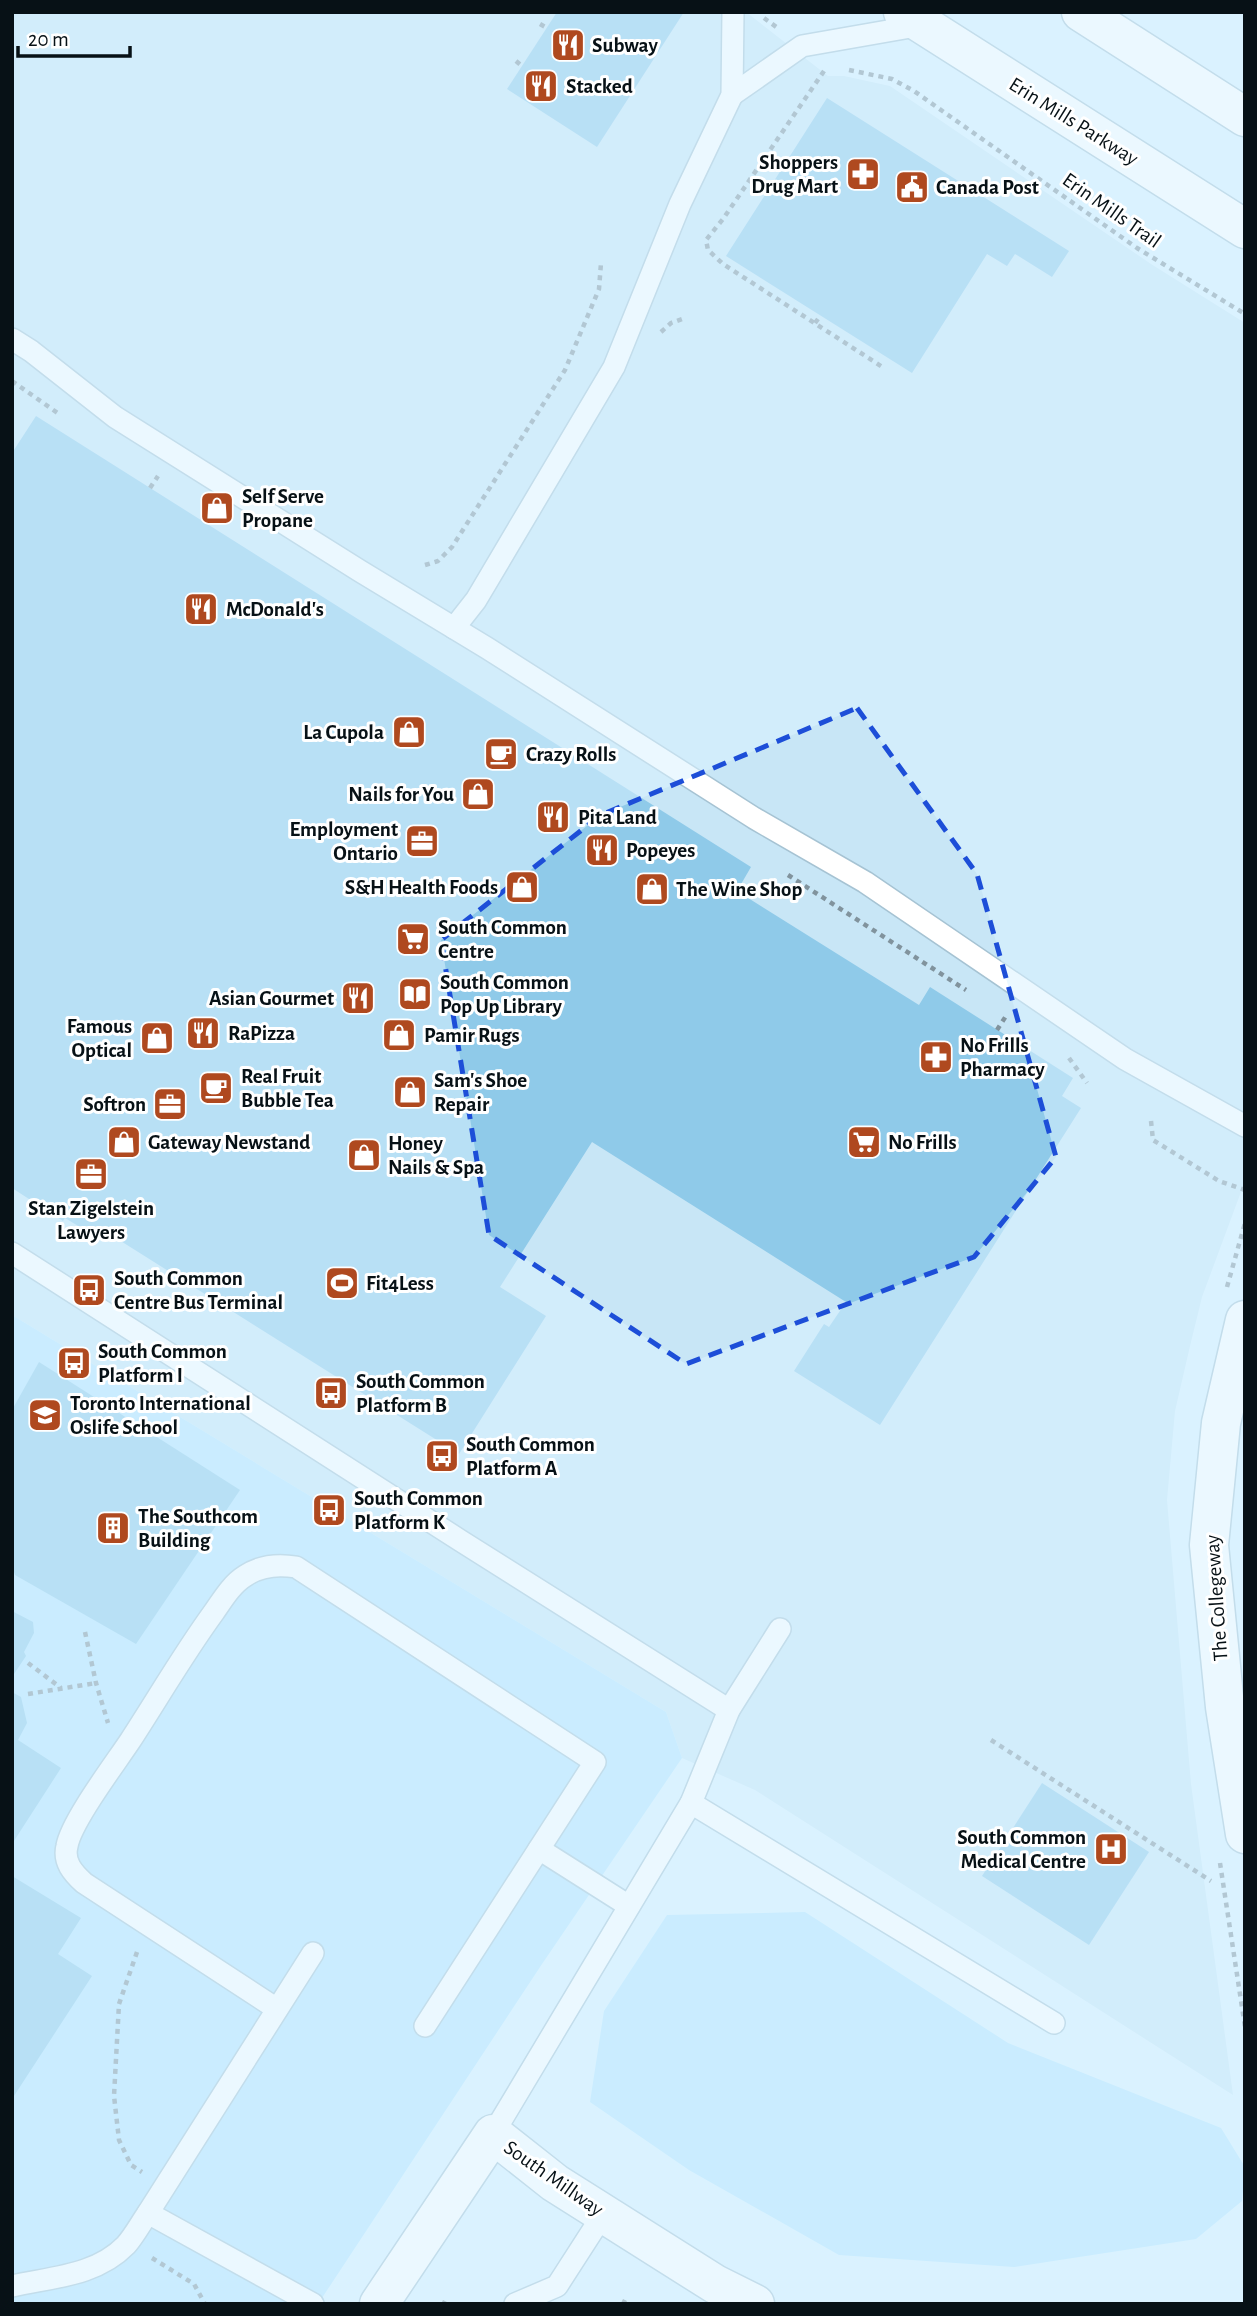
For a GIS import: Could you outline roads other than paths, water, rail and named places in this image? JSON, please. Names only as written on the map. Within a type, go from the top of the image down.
[{"type":"street","points":[[1081,12],[1245,117]]},
{"type":"street","name":"Erin Mills Parkway","points":[[913,19],[1245,229]]},
{"type":"street","name":"The Collegeway","points":[[1245,1321],[1222,1423],[1209,1545],[1225,1707],[1245,1834]]},
{"type":"street","name":"South Millway","points":[[379,2304],[493,2134],[555,2183],[715,2284],[755,2304]]},
{"type":"lane","points":[[454,628],[476,600],[614,367],[680,204],[732,96],[733,12]]},
{"type":"lane","points":[[732,96],[802,47],[913,19]]},
{"type":"lane","points":[[12,339],[115,417],[784,837],[865,882],[1125,1059],[1245,1126]]},
{"type":"lane","points":[[12,1253],[729,1710]]},
{"type":"lane","points":[[277,2009],[84,1882],[73,1873],[67,1861],[67,1846],[72,1833],[118,1759],[204,1625],[233,1585],[262,1567],[279,1564],[296,1567],[595,1762],[425,2026]]},
{"type":"lane","points":[[493,2134],[691,1803],[729,1710],[780,1629]]},
{"type":"lane","points":[[691,1803],[1054,2023]]},
{"type":"lane","points":[[539,1849],[629,1906]]},
{"type":"lane","points":[[12,2286],[87,2271],[113,2257],[128,2243],[313,1953]]},
{"type":"lane","points":[[148,2213],[313,2304]]},
{"type":"lane","points":[[515,2304],[557,2286],[604,2214]]},
{"type":"place","name":"Subway","points":[[568,45]]},
{"type":"place","name":"Stacked","points":[[541,86]]},
{"type":"place","name":"Shoppers Drug Mart","points":[[863,174]]},
{"type":"place","name":"Canada Post","points":[[912,187]]},
{"type":"place","name":"Self Serve Propane","points":[[217,508]]},
{"type":"place","name":"McDonald's","points":[[201,609]]},
{"type":"place","name":"La Cupola","points":[[409,732]]},
{"type":"place","name":"Crazy Rolls","points":[[501,754]]},
{"type":"place","name":"Nails for You","points":[[478,794]]},
{"type":"place","name":"Pita Land","points":[[553,817]]},
{"type":"place","name":"Employment Ontario","points":[[422,841]]},
{"type":"place","name":"Popeyes","points":[[602,850]]},
{"type":"place","name":"S&H Health Foods","points":[[522,887]]},
{"type":"place","name":"The Wine Shop","points":[[652,889]]},
{"type":"place","name":"South Common Centre","points":[[413,939]]},
{"type":"place","name":"South Common Pop Up Library","points":[[415,994]]},
{"type":"place","name":"Asian Gourmet","points":[[358,998]]},
{"type":"place","name":"RaPizza","points":[[203,1033]]},
{"type":"place","name":"Pamir Rugs","points":[[399,1035]]},
{"type":"place","name":"Famous Optical","points":[[157,1038]]},
{"type":"place","name":"No Frills Pharmacy","points":[[936,1057]]},
{"type":"place","name":"Real Fruit Bubble Tea","points":[[216,1088]]},
{"type":"place","name":"Sam's Shoe Repair","points":[[410,1092]]},
{"type":"place","name":"Softron","points":[[170,1104]]},
{"type":"place","name":"Gateway Newstand","points":[[124,1142]]},
{"type":"place","name":"No Frills","points":[[864,1142]]},
{"type":"place","name":"Honey Nails & Spa","points":[[364,1155]]},
{"type":"place","name":"Stan Zigelstein Lawyers","points":[[91,1174]]},
{"type":"place","name":"Fit4Less","points":[[342,1283]]},
{"type":"place","name":"South Common Centre Bus Terminal","points":[[89,1290]]},
{"type":"place","name":"South Common Platform I","points":[[74,1363]]},
{"type":"place","name":"South Common Platform B","points":[[331,1393]]},
{"type":"place","name":"Toronto International Oslife School","points":[[45,1415]]},
{"type":"place","name":"South Common Platform A","points":[[442,1456]]},
{"type":"place","name":"South Common Platform K","points":[[329,1510]]},
{"type":"place","name":"The Southcom Building","points":[[113,1528]]},
{"type":"place","name":"South Common Medical Centre","points":[[1111,1849]]}]
